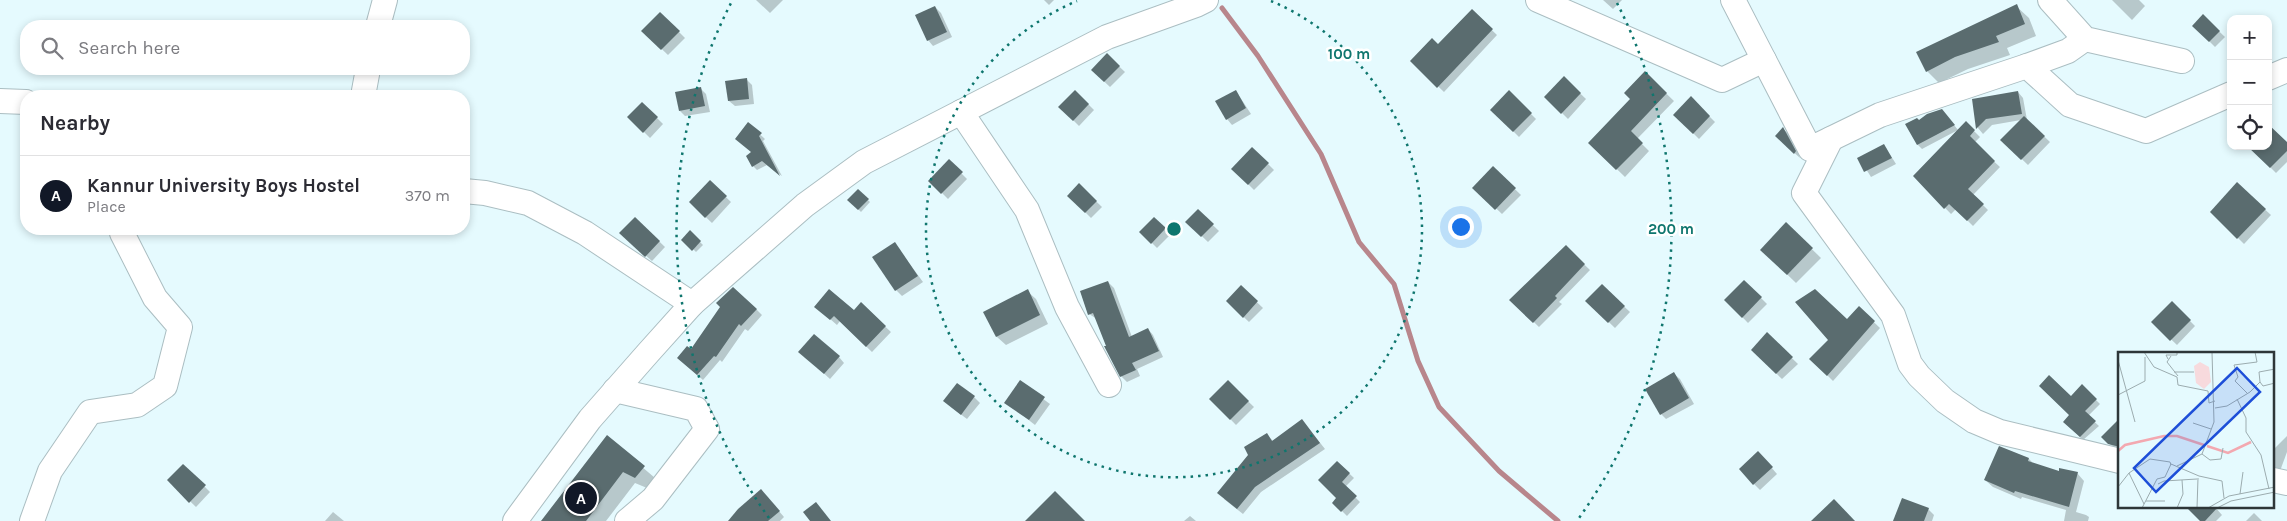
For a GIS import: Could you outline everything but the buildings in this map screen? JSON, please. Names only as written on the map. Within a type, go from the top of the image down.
[{"type":"street","points":[[380,20],[385,0]]},
{"type":"street","points":[[515,521],[590,419],[692,304],[805,204],[864,162],[1107,37],[1196,6],[1206,0]]},
{"type":"street","points":[[1538,0],[1722,80],[1764,60]]},
{"type":"street","points":[[1732,0],[1810,150],[1880,115],[2068,51],[2085,39]]},
{"type":"street","points":[[2050,0],[2085,39],[2182,61]]},
{"type":"street","points":[[2027,66],[2070,106],[2146,131],[2227,96]]},
{"type":"street","points":[[2272,76],[2287,70]]},
{"type":"street","points":[[364,90],[367,75]]},
{"type":"street","points":[[0,100],[20,102]]},
{"type":"street","points":[[961,112],[1027,210],[1067,307],[1109,385]]},
{"type":"street","points":[[1831,139],[1804,193],[1893,315],[1910,364],[1919,376],[1945,401],[1974,421],[2000,432],[2118,461]]},
{"type":"street","points":[[470,192],[528,203],[585,233],[692,304]]},
{"type":"street","points":[[32,521],[50,471],[90,412],[136,405],[165,386],[180,327],[155,298],[123,235]]},
{"type":"street","points":[[615,390],[696,409],[707,429],[653,499],[627,521]]},
{"type":"street","points":[[2274,480],[2287,483]]},
{"type":"waterway","points":[[1222,8],[1258,56],[1321,154],[1359,242],[1394,284],[1418,361],[1439,407],[1499,471],[1558,521]]},
{"type":"place","name":"Kannur University Boys Hostel","points":[[581,498]]}]
